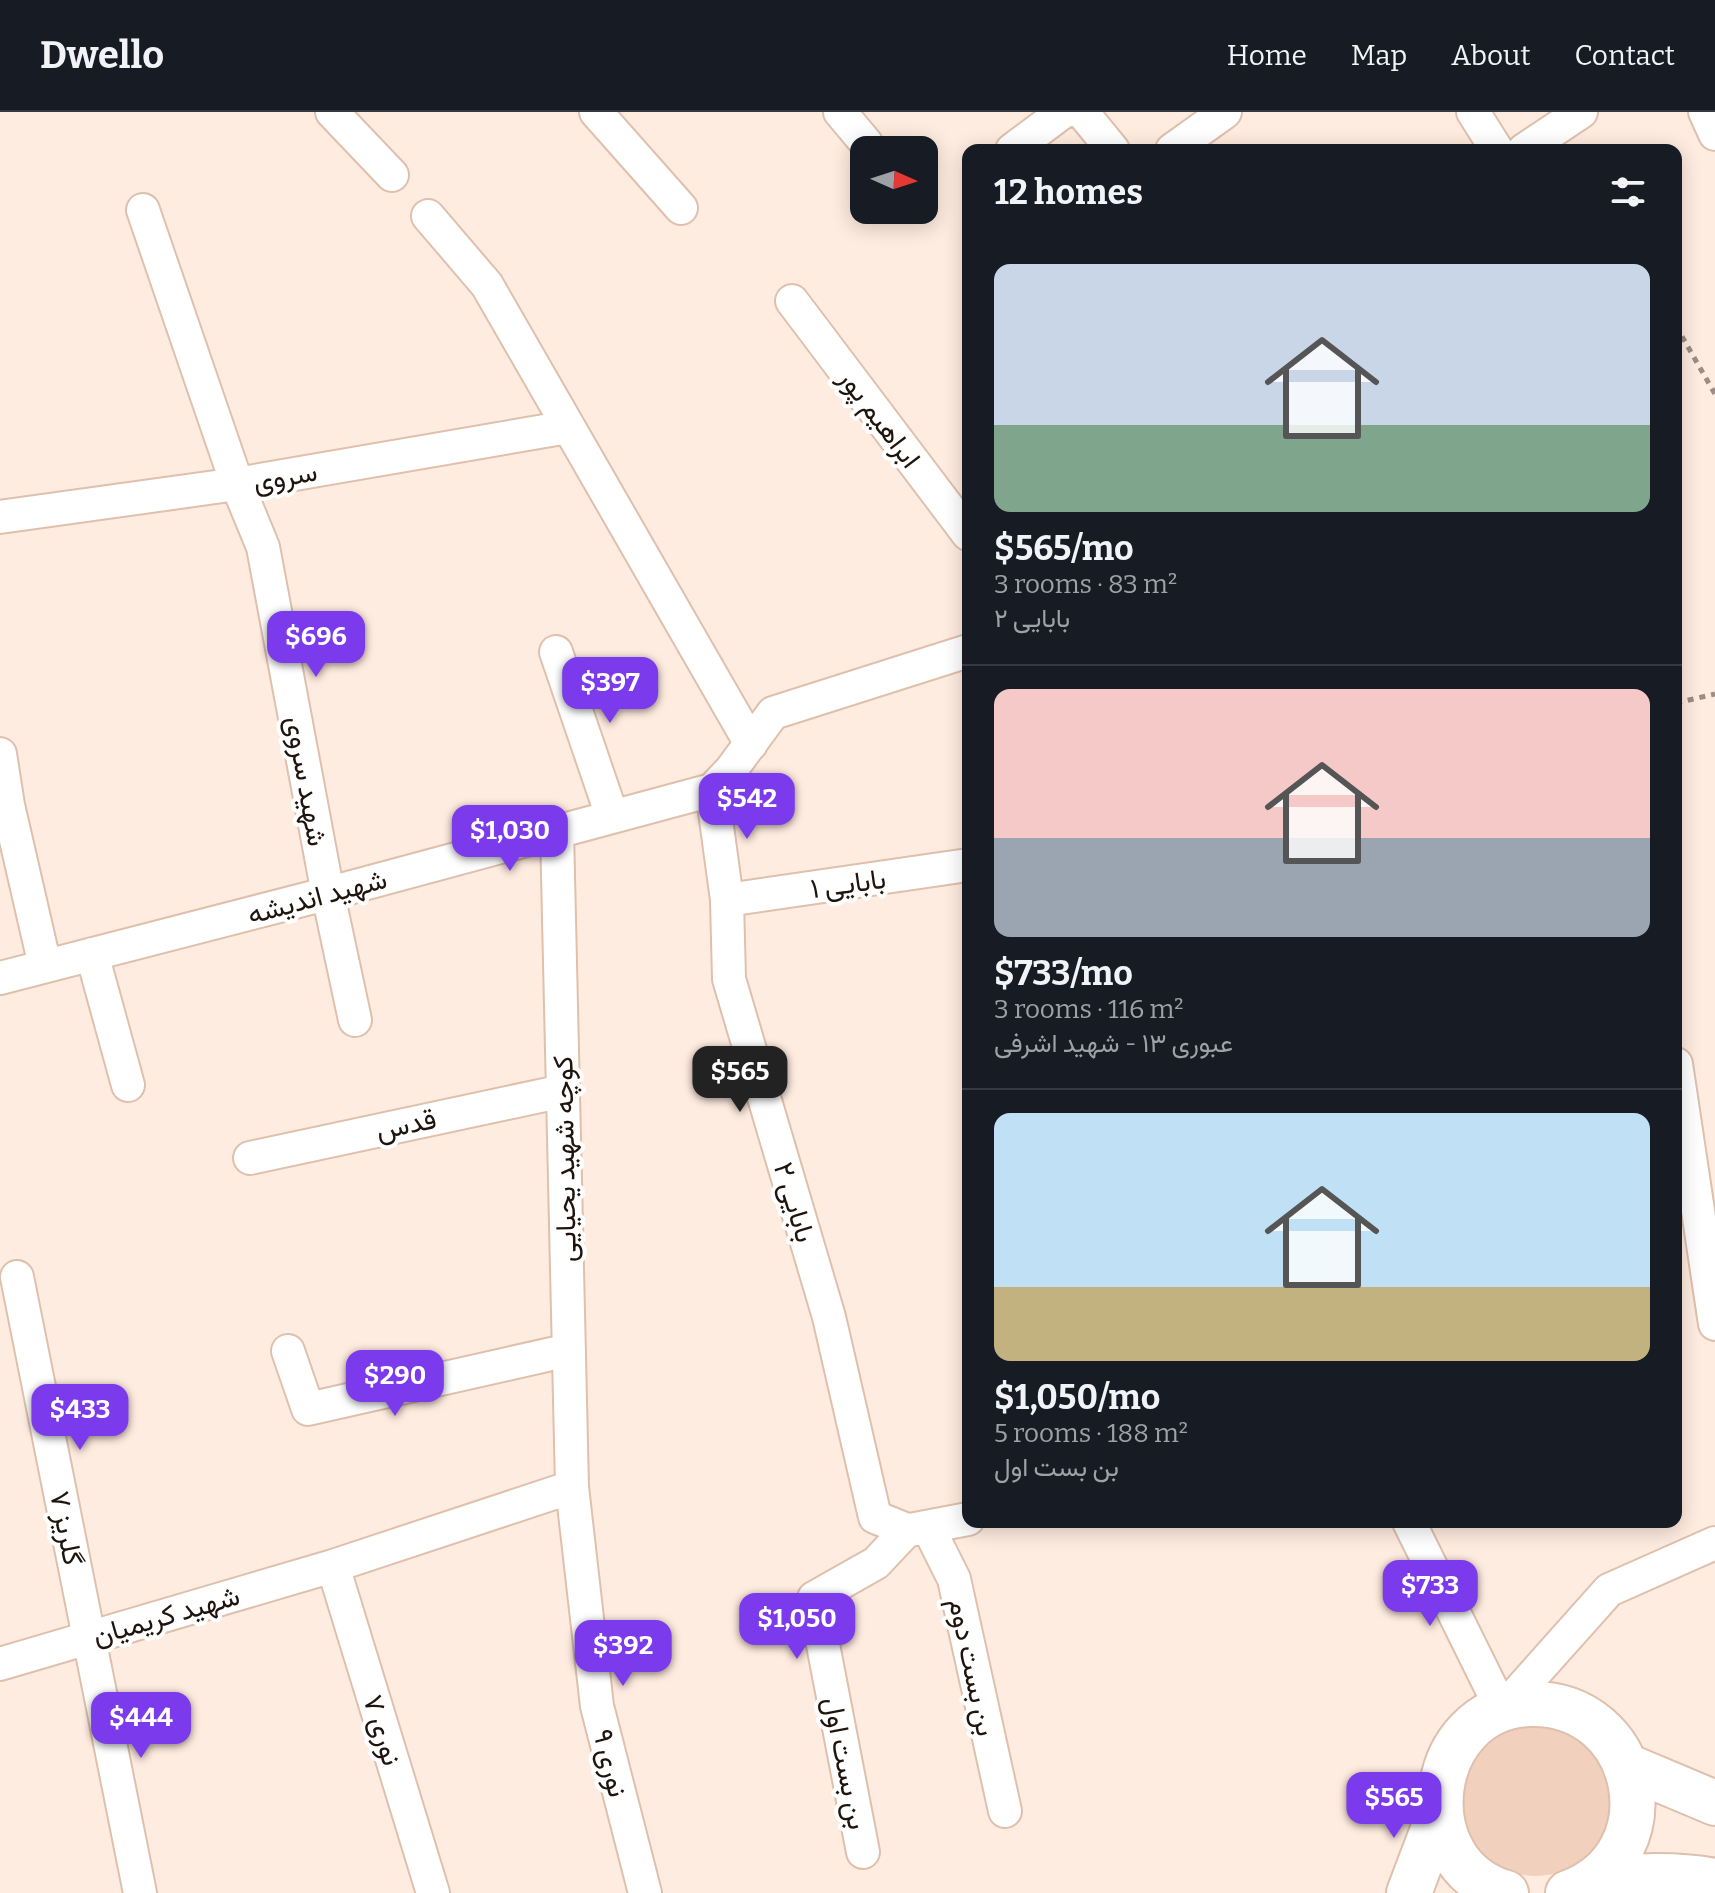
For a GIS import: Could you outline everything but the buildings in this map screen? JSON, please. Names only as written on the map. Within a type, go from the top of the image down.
[{"type":"main road","points":[[1506,1893],[1475,1877],[1457,1858],[1445,1836],[1440,1811],[1440,1786],[1448,1761],[1461,1740],[1479,1722],[1502,1710],[1526,1704],[1552,1705],[1576,1712],[1597,1726],[1615,1744],[1627,1766],[1633,1791],[1632,1817],[1625,1841],[1612,1862],[1575,1890]]},
{"type":"main road","points":[[1627,1766],[1715,1772]]},
{"type":"main road","points":[[1627,1766],[1715,1803]]},
{"type":"main road","points":[[1409,1893],[1440,1811]]},
{"type":"main road","points":[[1575,1890],[1647,1874],[1715,1881]]},
{"type":"street","points":[[332,112],[392,175]]},
{"type":"street","points":[[596,112],[681,208]]},
{"type":"street","points":[[840,112],[860,136]]},
{"type":"street","points":[[1020,144],[1063,112]]},
{"type":"street","points":[[1082,112],[1108,144]]},
{"type":"street","points":[[1180,144],[1225,112]]},
{"type":"street","points":[[1473,112],[1493,144]]},
{"type":"street","points":[[1533,144],[1581,112]]},
{"type":"street","points":[[1705,112],[1715,134]]},
{"type":"street","name":"شهید سروی","points":[[143,210],[237,484],[263,547],[328,894],[355,1020]]},
{"type":"street","points":[[428,216],[487,285],[751,744]]},
{"type":"street","name":"ابراهیم پور","points":[[792,301],[962,526]]},
{"type":"street","name":"سروی","points":[[0,517],[237,484],[568,427]]},
{"type":"street","points":[[556,652],[612,816]]},
{"type":"street","points":[[712,790],[773,713],[962,653]]},
{"type":"street","points":[[0,754],[8,805],[45,966]]},
{"type":"street","name":"شهید اندیشه","points":[[0,978],[328,894],[712,790]]},
{"type":"street","name":"بابایی ۲","points":[[712,790],[727,900],[729,979],[829,1317],[875,1517],[917,1528]]},
{"type":"street","name":"کوچه شهید یحیایی","points":[[557,831],[572,1487]]},
{"type":"street","name":"بابایی ۱","points":[[727,900],[962,866]]},
{"type":"street","points":[[92,954],[128,1085]]},
{"type":"street","name":"قدس","points":[[250,1158],[563,1091]]},
{"type":"street","points":[[1682,1104],[1715,1324]]},
{"type":"street","name":"گلریز ۷","points":[[17,1277],[140,1893]]},
{"type":"street","points":[[288,1351],[308,1409],[569,1350]]},
{"type":"street","name":"شهید کریمیان","points":[[0,1664],[333,1566],[572,1487]]},
{"type":"street","name":"نوری ۹","points":[[572,1487],[597,1706],[645,1893]]},
{"type":"street","points":[[917,1528],[962,1520]]},
{"type":"street","name":"بن بست دوم","points":[[917,1528],[954,1579],[1005,1811]]},
{"type":"street","name":"بن بست اول","points":[[863,1852],[814,1598],[876,1563],[917,1528]]},
{"type":"street","points":[[1412,1528],[1502,1710],[1609,1590],[1715,1543]]},
{"type":"street","name":"نوری ۷","points":[[333,1566],[433,1893]]},
{"type":"path","points":[[1682,336],[1715,394]]},
{"type":"path","points":[[1682,702],[1715,694]]},
{"type":"shaded area","points":[[1536,1726],[1565,1731],[1589,1748],[1606,1772],[1611,1801],[1606,1830],[1589,1854],[1565,1871],[1536,1876],[1507,1871],[1483,1854],[1466,1830],[1461,1801],[1466,1772],[1483,1748],[1507,1731]]}]
